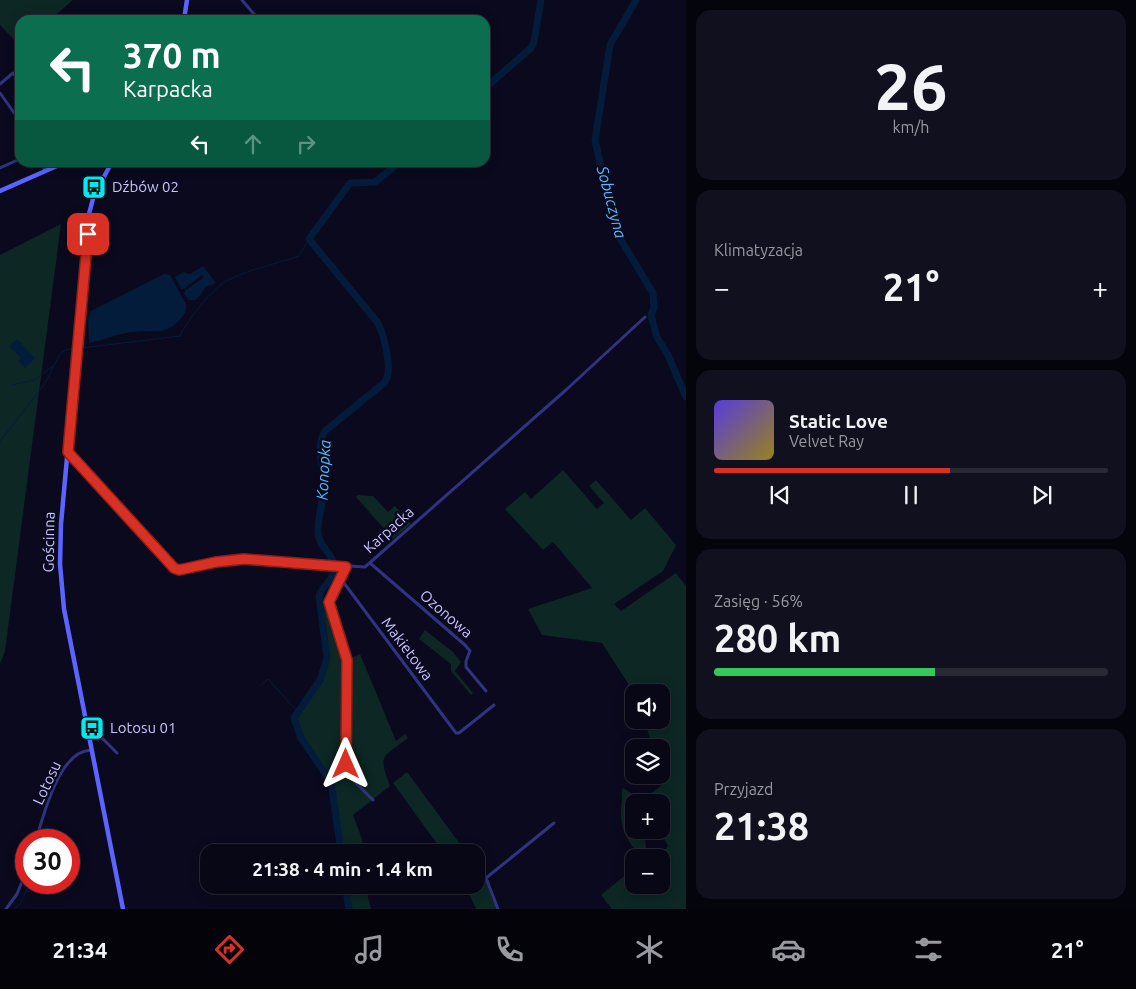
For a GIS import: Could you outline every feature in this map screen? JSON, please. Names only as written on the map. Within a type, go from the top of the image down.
[{"type":"main road","points":[[185,15],[187,0]]},
{"type":"main road","points":[[0,191],[54,167]]},
{"type":"main road","name":"Gościnna","points":[[105,174],[107,167]]},
{"type":"main road","name":"Gościnna","points":[[109,167],[94,195],[89,214],[60,535],[61,587],[123,909]]},
{"type":"street","points":[[242,0],[256,15]]},
{"type":"street","points":[[0,84],[13,73],[15,75]]},
{"type":"street","points":[[0,93],[15,114]]},
{"type":"street","points":[[0,168],[15,161]]},
{"type":"street","points":[[44,167],[45,171]]},
{"type":"street","name":"Karpacka","points":[[68,452],[174,568],[179,570],[216,562],[244,559],[361,568],[370,563],[568,389],[644,317]]},
{"type":"street","name":"Ozonowa","points":[[370,563],[465,645],[470,651],[466,667],[486,691]]},
{"type":"street","points":[[346,567],[329,602],[347,660],[346,764],[354,781],[373,800]]},
{"type":"street","name":"Makietowa","points":[[341,579],[456,733],[459,733],[494,705]]},
{"type":"street","points":[[89,734],[100,736],[117,753]]},
{"type":"street","name":"Lotosu","points":[[39,829],[48,802],[64,768],[75,755],[85,750],[92,750]]},
{"type":"street","points":[[498,909],[486,878],[554,823]]},
{"type":"street","points":[[6,909],[17,894]]},
{"type":"green space","points":[[0,0],[73,0],[56,15],[15,15],[15,41],[0,25]]},
{"type":"green space","points":[[61,224],[5,651],[0,664],[0,255]]},
{"type":"green space","points":[[563,470],[597,509],[604,503],[589,486],[596,480],[631,520],[645,508],[676,545],[663,571],[614,604],[621,611],[676,573],[686,586],[686,909],[612,909],[601,895],[625,875],[625,894],[670,894],[670,849],[666,849],[668,846],[664,839],[670,839],[670,794],[650,794],[663,784],[670,784],[670,739],[650,739],[647,729],[670,729],[670,684],[628,684],[602,643],[542,635],[528,609],[592,588],[553,542],[543,550],[505,509],[525,492],[531,499]]},
{"type":"green space","points":[[358,495],[373,496],[388,512],[395,506],[411,524],[393,539],[356,497]]},
{"type":"green space","points":[[328,603],[346,661],[360,654],[396,741],[405,734],[408,738],[393,749],[385,758],[384,768],[390,786],[353,815],[362,844],[341,844],[333,781],[302,735],[296,722],[296,715],[317,688],[327,666],[321,605]]},
{"type":"green space","points":[[425,630],[453,652],[461,662],[455,671],[473,693],[471,695],[451,671],[451,664],[419,639]]},
{"type":"green space","points":[[407,772],[460,844],[437,844],[393,783]]},
{"type":"green space","points":[[623,788],[632,794],[625,794],[625,834],[621,815]]},
{"type":"green space","points":[[628,839],[645,839],[646,848],[636,849]]},
{"type":"green space","points":[[485,879],[497,909],[476,909],[469,894],[485,894]]},
{"type":"green space","points":[[348,894],[367,894],[371,909],[350,909]]},
{"type":"water","points":[[203,266],[216,283],[206,287],[196,300],[189,300],[184,294],[185,291],[204,277],[202,275],[182,290],[175,277],[184,272],[190,274]]},
{"type":"water","points":[[164,274],[170,275],[186,304],[185,313],[175,324],[164,330],[131,332],[89,343],[88,318],[91,311]]},
{"type":"water","points":[[17,339],[35,358],[25,368],[18,361],[21,358],[9,346]]},
{"type":"waterway","name":"Konopka","points":[[490,84],[531,48],[534,42],[541,0]]},
{"type":"waterway","name":"Sobuczyna","points":[[636,0],[610,45],[595,140],[604,182],[621,240],[653,293],[654,308],[651,315],[657,337],[668,355],[686,397]]},
{"type":"waterway","name":"Konopka","points":[[340,844],[331,782],[301,738],[294,718],[320,680],[327,658],[319,596],[333,574],[334,565],[321,543],[318,533],[324,488],[320,451],[325,431],[384,383],[387,378],[388,363],[383,336],[378,323],[309,239],[350,183],[375,182],[394,167]]},
{"type":"waterway","points":[[82,348],[180,336],[188,322],[215,289],[228,280],[245,273],[299,256],[309,239]]},
{"type":"waterway","points":[[0,441],[44,385],[60,354],[65,350],[72,349]]},
{"type":"waterway","points":[[12,385],[34,380],[53,366]]},
{"type":"waterway","points":[[261,685],[268,679],[297,711]]},
{"type":"waterway","points":[[14,909],[21,903],[25,894]]},
{"type":"waterway","name":"Konopka","points":[[346,894],[349,909]]},
{"type":"place","name":"Dźbów 02","points":[[94,187]]},
{"type":"place","name":"Lotosu 01","points":[[92,728]]},
{"type":"route","points":[[88,234],[68,452],[174,568],[179,570],[216,562],[244,559],[346,567],[329,602],[347,660],[346,764]]}]
